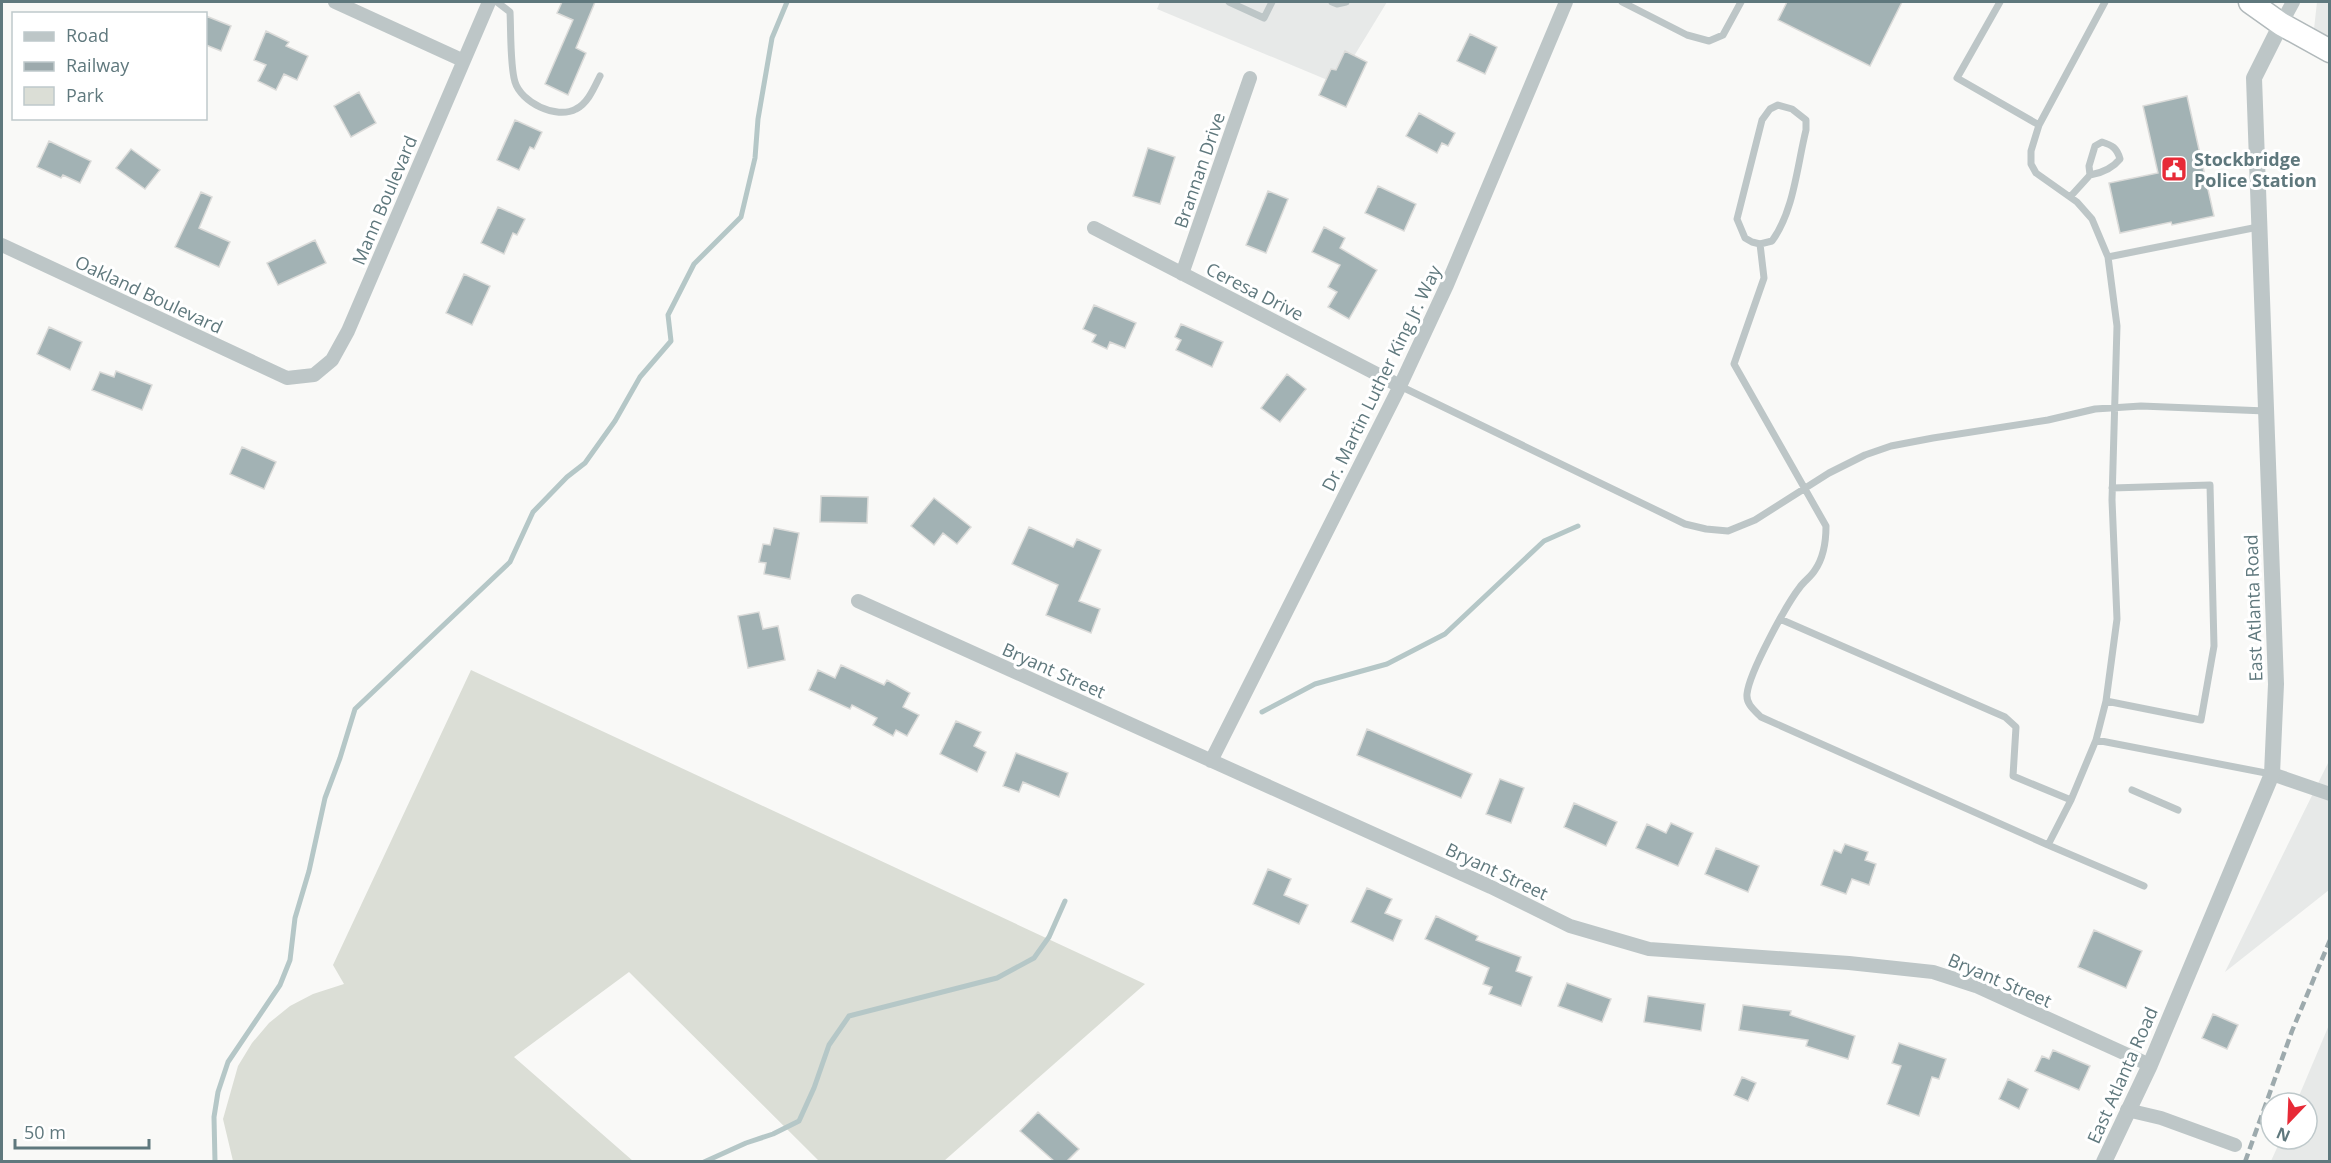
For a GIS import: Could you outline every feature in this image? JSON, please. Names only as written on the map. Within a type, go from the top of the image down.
[{"type":"highway","points":[[2250,2],[2281,24],[2330,51]]},
{"type":"street","points":[[335,2],[462,60]]},
{"type":"street","name":"Mann Boulevard","points":[[282,375],[287,378],[314,375],[332,360],[348,331],[462,60],[489,2]]},
{"type":"street","name":"Dr. Martin Luther King Jr. Way","points":[[1211,761],[1400,386],[1448,285],[1566,2]]},
{"type":"street","points":[[2281,24],[2293,2]]},
{"type":"street","name":"East Atlanta Road","points":[[2104,1161],[2150,1065],[2272,774],[2276,684],[2254,78],[2281,24]]},
{"type":"street","name":"Brannan Drive","points":[[1182,273],[1251,78]]},
{"type":"street","name":"Ceresa Drive","points":[[1094,228],[1400,386]]},
{"type":"street","name":"Oakland Boulevard","points":[[2,245],[282,375]]},
{"type":"street","name":"Bryant Street","points":[[858,601],[1491,887],[1570,926],[1649,949],[1849,963],[1934,972],[1976,986],[2150,1065]]},
{"type":"street","points":[[2272,774],[2328,790]]},
{"type":"street","points":[[2127,1110],[2161,1118],[2235,1145]]},
{"type":"lane","points":[[497,2],[510,12],[515,82],[527,100],[556,112],[575,110],[586,101],[600,76]]},
{"type":"lane","points":[[1229,2],[1264,18],[1272,2]]},
{"type":"lane","points":[[1332,2],[1337,4],[1346,2]]},
{"type":"lane","points":[[1622,2],[1687,35],[1709,42],[1724,35],[1741,2]]},
{"type":"lane","points":[[2000,2],[1957,78],[2038,125]]},
{"type":"lane","points":[[2048,844],[2071,801],[2096,740],[2106,701],[2117,618],[2112,488],[2116,326],[2108,257],[2092,219],[2070,197],[2036,173],[2031,164],[2031,151],[2038,125],[2105,2]]},
{"type":"lane","points":[[1778,105],[1799,113],[1806,120],[1806,130],[1791,196],[1780,230],[1772,241],[1760,244],[1745,238],[1737,219],[1762,120],[1770,109],[1778,105]]},
{"type":"lane","points":[[2070,197],[2090,175],[2108,169],[2120,159],[2117,150],[2110,144],[2102,142],[2095,146],[2089,166],[2090,175]]},
{"type":"lane","points":[[2108,257],[2259,226]]},
{"type":"lane","points":[[1760,244],[1764,278],[1734,364],[1826,526],[1826,540],[1815,572],[1800,586],[1759,661],[1747,695],[1750,706],[1761,717],[2144,886]]},
{"type":"lane","points":[[1400,386],[1685,524],[1728,531],[1755,520],[1865,455],[1891,446],[2113,408],[2141,406],[2266,411]]},
{"type":"lane","points":[[2106,701],[2201,720],[2214,646],[2210,485],[2112,488]]},
{"type":"lane","points":[[1780,619],[2005,717],[2016,727],[2013,776],[2071,801]]},
{"type":"lane","points":[[2096,740],[2272,774]]},
{"type":"lane","points":[[2132,790],[2178,810]]},
{"type":"shaded area","points":[[1160,2],[1387,2],[1337,84],[1157,9]]},
{"type":"shaded area","points":[[2317,2],[2329,2],[2329,44],[2313,38]]},
{"type":"shaded area","points":[[2329,761],[2329,890],[2225,972]]},
{"type":"shaded area","points":[[2329,1025],[2329,1161],[2271,1161],[2276,1151],[2319,1151],[2319,1091],[2301,1091]]},
{"type":"green space","points":[[471,670],[1145,984],[944,1161],[819,1161],[629,972],[514,1057],[633,1161],[233,1161],[223,1119],[238,1066],[252,1043],[269,1023],[290,1006],[313,994],[344,984],[333,965]]},
{"type":"building","points":[[562,2],[595,2],[576,48],[586,53],[568,95],[545,84],[573,20],[557,13]]},
{"type":"building","points":[[1787,2],[1902,2],[1870,66],[1778,20]]},
{"type":"building","points":[[207,16],[231,26],[221,51],[207,45]]},
{"type":"building","points":[[266,31],[289,42],[286,46],[308,56],[297,80],[284,74],[276,90],[258,81],[266,65],[254,60]]},
{"type":"building","points":[[1470,34],[1497,47],[1485,74],[1457,61]]},
{"type":"building","points":[[1345,51],[1367,62],[1346,107],[1319,95],[1331,69],[1336,70]]},
{"type":"building","points":[[359,92],[376,123],[351,137],[334,106]]},
{"type":"building","points":[[2187,96],[2214,216],[2120,233],[2109,183],[2158,173],[2143,106]]},
{"type":"building","points":[[1419,113],[1455,133],[1448,146],[1442,143],[1437,153],[1406,136]]},
{"type":"building","points":[[515,120],[542,132],[534,149],[530,147],[519,170],[497,160]]},
{"type":"building","points":[[49,141],[91,161],[80,183],[63,175],[61,178],[37,167]]},
{"type":"building","points":[[1148,148],[1175,157],[1160,204],[1133,196]]},
{"type":"building","points":[[131,149],[160,170],[145,189],[116,168]]},
{"type":"building","points":[[1378,186],[1416,204],[1404,231],[1365,213]]},
{"type":"building","points":[[1268,191],[1288,199],[1266,253],[1246,245]]},
{"type":"building","points":[[201,192],[212,197],[199,228],[230,242],[219,267],[175,247]]},
{"type":"building","points":[[498,207],[525,219],[517,235],[513,233],[504,254],[481,243]]},
{"type":"building","points":[[1324,227],[1345,238],[1340,248],[1377,270],[1349,319],[1328,307],[1337,292],[1328,287],[1340,265],[1312,252]]},
{"type":"building","points":[[315,240],[326,263],[278,285],[267,263]]},
{"type":"building","points":[[464,274],[490,286],[472,325],[446,313]]},
{"type":"building","points":[[1094,305],[1136,323],[1125,348],[1110,342],[1107,349],[1092,342],[1096,335],[1083,329]]},
{"type":"building","points":[[1181,324],[1223,342],[1212,367],[1176,350],[1181,340],[1175,337]]},
{"type":"building","points":[[49,327],[82,342],[70,370],[37,354]]},
{"type":"building","points":[[116,371],[152,385],[142,410],[92,390],[100,372],[114,377]]},
{"type":"building","points":[[1287,374],[1306,389],[1280,422],[1261,408]]},
{"type":"building","points":[[242,447],[276,462],[264,489],[230,474]]},
{"type":"building","points":[[821,496],[868,497],[867,523],[820,522]]},
{"type":"building","points":[[934,498],[971,527],[957,544],[943,533],[934,545],[911,526]]},
{"type":"building","points":[[1029,527],[1073,547],[1077,539],[1101,550],[1079,601],[1100,609],[1091,633],[1046,615],[1058,585],[1012,564]]},
{"type":"building","points":[[774,528],[799,533],[790,579],[764,574],[766,563],[759,562],[763,544],[770,545]]},
{"type":"building","points":[[759,612],[763,629],[778,626],[785,660],[748,668],[738,616]]},
{"type":"building","points":[[841,665],[884,685],[887,680],[910,693],[903,707],[919,715],[907,736],[896,730],[893,736],[873,725],[877,718],[852,705],[850,709],[809,690],[818,670],[835,678]]},
{"type":"building","points":[[956,721],[981,732],[974,746],[986,752],[977,772],[940,754]]},
{"type":"building","points":[[1367,729],[1472,774],[1461,798],[1357,755]]},
{"type":"building","points":[[1016,753],[1068,773],[1059,797],[1023,782],[1019,792],[1003,786]]},
{"type":"building","points":[[1500,779],[1524,788],[1511,823],[1486,814]]},
{"type":"building","points":[[1574,803],[1617,822],[1606,846],[1564,827]]},
{"type":"building","points":[[1671,823],[1693,833],[1678,866],[1636,848],[1647,824],[1666,833]]},
{"type":"building","points":[[1845,844],[1868,852],[1865,860],[1876,864],[1869,885],[1852,879],[1846,894],[1821,885],[1834,850],[1841,853]]},
{"type":"building","points":[[1716,848],[1759,866],[1748,892],[1705,874]]},
{"type":"building","points":[[1268,869],[1291,879],[1284,895],[1308,905],[1299,924],[1253,904]]},
{"type":"building","points":[[1367,888],[1392,899],[1385,913],[1402,920],[1393,941],[1351,922]]},
{"type":"building","points":[[1436,916],[1478,936],[1476,940],[1521,957],[1516,971],[1532,977],[1521,1006],[1489,994],[1492,987],[1483,984],[1489,968],[1425,939]]},
{"type":"building","points":[[2094,930],[2142,951],[2126,988],[2078,967]]},
{"type":"building","points":[[1567,983],[1611,999],[1602,1022],[1558,1006]]},
{"type":"building","points":[[1648,996],[1705,1004],[1701,1031],[1644,1022]]},
{"type":"building","points":[[1743,1005],[1791,1011],[1790,1015],[1855,1036],[1848,1059],[1806,1046],[1808,1040],[1739,1030]]},
{"type":"building","points":[[2213,1014],[2238,1025],[2227,1049],[2202,1038]]},
{"type":"building","points":[[1899,1043],[1946,1059],[1939,1079],[1932,1077],[1919,1116],[1887,1104],[1901,1066],[1892,1063]]},
{"type":"building","points":[[2053,1050],[2090,1066],[2079,1090],[2035,1071],[2042,1056],[2049,1059]]},
{"type":"building","points":[[1742,1077],[1756,1083],[1748,1101],[1734,1095]]},
{"type":"building","points":[[2008,1079],[2028,1089],[2019,1109],[1999,1099]]},
{"type":"building","points":[[1038,1112],[1079,1149],[1067,1161],[1054,1161],[1020,1131]]},
{"type":"waterway","points":[[215,1162],[214,1117],[218,1092],[228,1062],[280,985],[290,960],[295,918],[309,871],[325,798],[355,709],[510,562],[533,512],[567,477],[585,463],[615,421],[640,377],[671,341],[668,315],[694,264],[741,217],[755,158],[758,119],[772,38],[787,2]]},
{"type":"waterway","points":[[1262,712],[1315,684],[1387,664],[1445,634],[1544,541],[1578,526]]},
{"type":"waterway","points":[[704,1162],[799,1121],[814,1088],[829,1045],[849,1016],[997,978],[1034,958],[1049,937],[1065,901]]},
{"type":"railway","points":[[2245,1162],[2292,1031],[2330,940]]},
{"type":"place","name":"Stockbridge Police Station","points":[[2174,169]]}]
